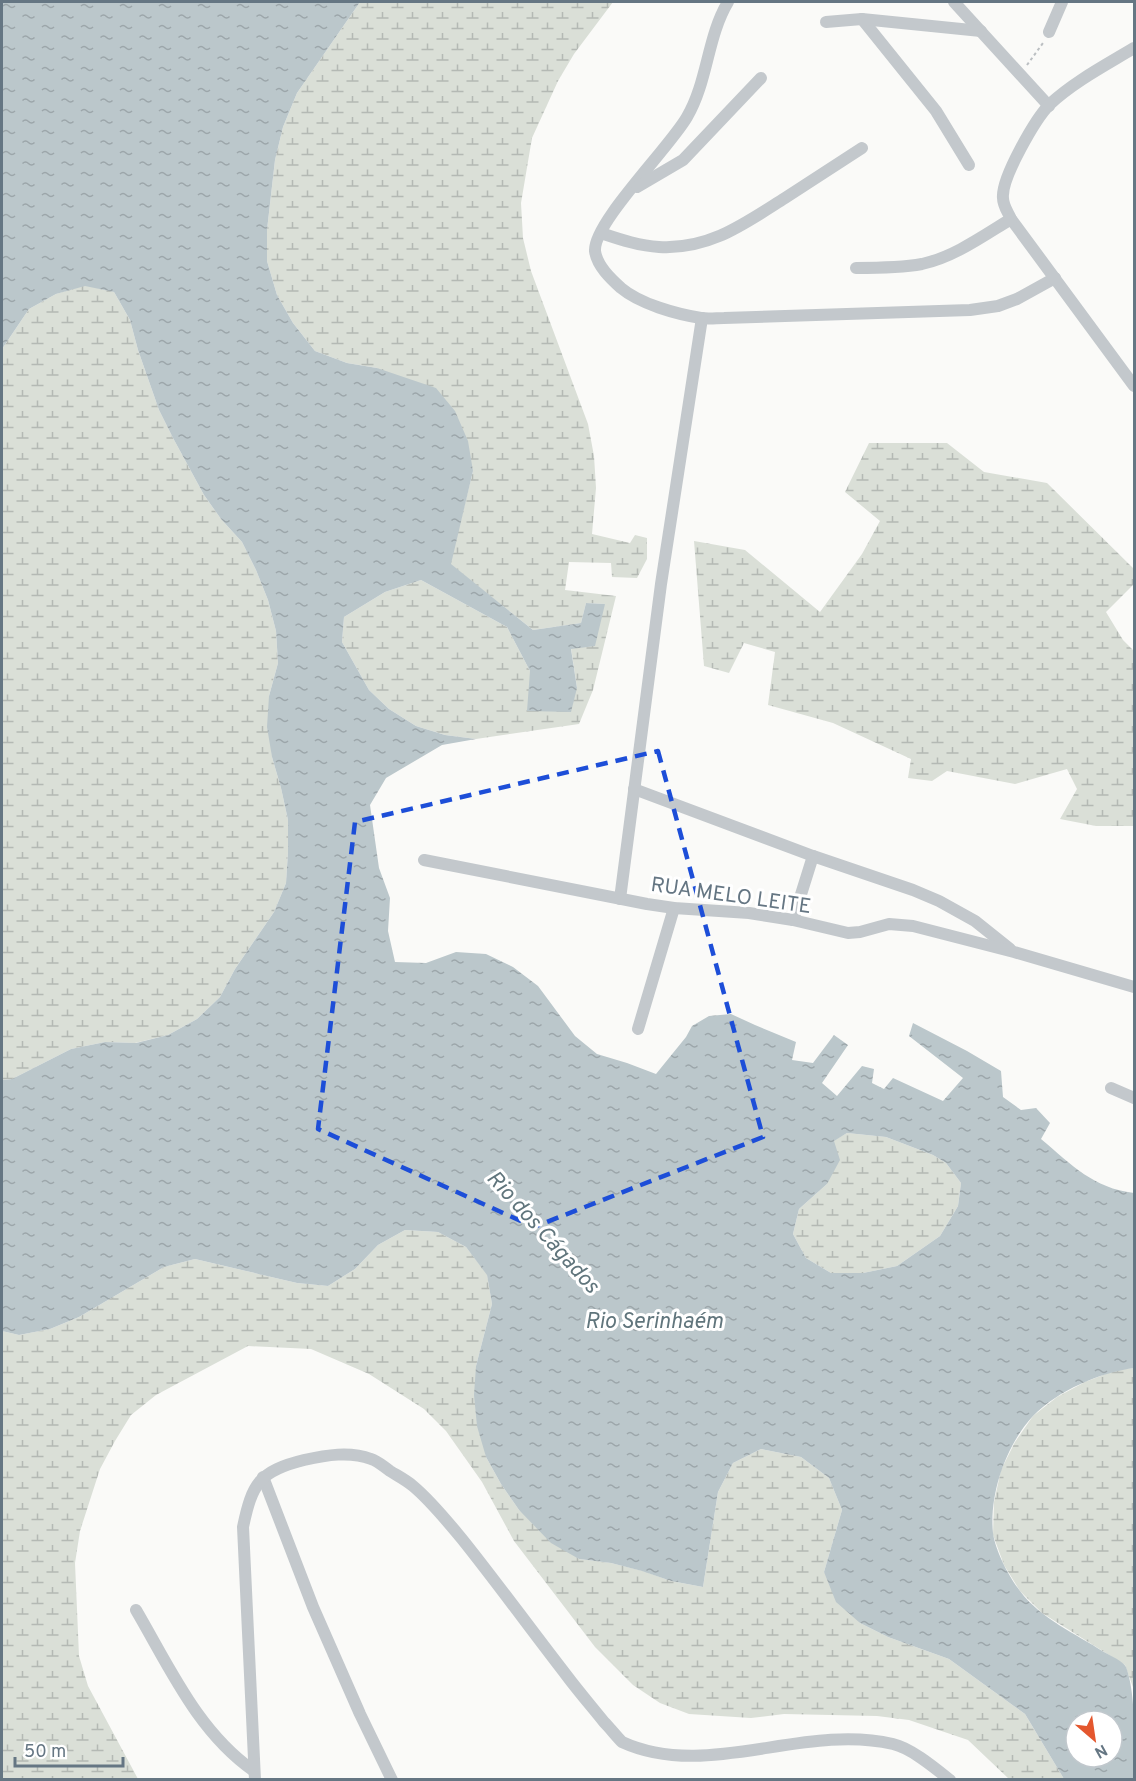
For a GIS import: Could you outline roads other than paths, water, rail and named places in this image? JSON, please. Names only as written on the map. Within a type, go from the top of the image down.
[{"type":"street","points":[[728,2],[718,24],[703,79],[692,108],[676,134],[614,209],[596,245],[597,258],[606,272],[634,298],[702,318],[970,310],[998,306],[1017,299],[1055,278]]},
{"type":"street","points":[[954,2],[1048,106]]},
{"type":"street","points":[[1049,32],[1062,2]]},
{"type":"street","points":[[826,22],[862,19],[981,31]]},
{"type":"street","points":[[862,19],[936,111],[969,165]]},
{"type":"street","points":[[1134,48],[1088,76],[1048,106],[1014,160],[1006,179],[1003,198],[1011,219],[1134,386]]},
{"type":"street","points":[[631,190],[683,160],[761,78]]},
{"type":"street","points":[[600,233],[658,247],[683,246],[718,238],[741,226],[862,148]]},
{"type":"street","points":[[856,268],[898,268],[924,263],[969,245],[1011,219]]},
{"type":"street","points":[[620,899],[661,584],[702,318]]},
{"type":"street","points":[[634,789],[939,901],[975,921],[1014,952]]},
{"type":"street","points":[[793,920],[813,856]]},
{"type":"street","name":"RUA MELO LEITE","points":[[424,860],[620,899],[674,908],[749,913],[793,920],[848,933],[898,924],[1014,952],[1134,987]]},
{"type":"street","points":[[638,1029],[674,908]]},
{"type":"street","points":[[1111,1088],[1134,1098]]},
{"type":"street","points":[[254,1775],[243,1527],[249,1498],[263,1477],[289,1464],[317,1457],[350,1454],[373,1459],[413,1486],[445,1518],[583,1697],[614,1733],[622,1742],[657,1764]]},
{"type":"street","points":[[263,1477],[312,1607],[392,1779]]},
{"type":"street","points":[[136,1610],[189,1702],[207,1727],[254,1775]]},
{"type":"street","points":[[771,1760],[829,1744],[869,1740],[895,1744],[950,1779]]},
{"type":"water","name":"Rio Serinhaém","points":[[2,2],[360,2],[297,93],[283,127],[275,160],[267,230],[267,261],[277,295],[293,323],[315,351],[347,363],[377,368],[436,388],[455,411],[468,441],[473,471],[451,564],[533,630],[581,623],[586,603],[605,604],[595,646],[571,649],[577,688],[571,712],[527,711],[530,671],[507,627],[421,580],[385,592],[344,617],[342,642],[369,690],[389,709],[416,726],[445,735],[476,739],[442,745],[386,778],[370,805],[379,868],[390,898],[388,931],[395,962],[426,963],[456,952],[486,954],[513,967],[538,986],[575,1036],[597,1054],[656,1074],[692,1026],[709,1016],[731,1014],[796,1042],[792,1060],[813,1063],[834,1035],[848,1045],[822,1083],[837,1096],[862,1066],[874,1069],[872,1083],[884,1089],[893,1078],[943,1101],[963,1078],[909,1036],[913,1023],[1001,1071],[1003,1097],[1021,1110],[1036,1108],[1050,1123],[1041,1139],[1073,1166],[1095,1181],[1134,1193],[1134,1368],[1107,1374],[1080,1384],[1055,1398],[1033,1416],[1007,1455],[997,1486],[992,1518],[994,1540],[1000,1555],[1011,1578],[1028,1601],[1070,1632],[1120,1661],[1126,1667],[1132,1691],[1135,1737],[1134,1779],[1064,1779],[1025,1714],[949,1659],[888,1637],[860,1623],[836,1602],[824,1572],[842,1510],[829,1478],[801,1457],[761,1449],[733,1463],[718,1492],[703,1587],[671,1581],[611,1563],[579,1559],[551,1543],[519,1510],[486,1457],[477,1426],[474,1395],[476,1366],[492,1304],[487,1275],[466,1247],[438,1232],[405,1230],[378,1245],[355,1269],[328,1286],[297,1283],[195,1259],[164,1267],[79,1317],[50,1329],[19,1335],[2,1331],[2,1080],[12,1079],[71,1049],[105,1042],[136,1043],[168,1035],[197,1019],[220,997],[235,969],[274,912],[286,883],[288,852],[288,820],[267,727],[269,696],[278,663],[276,631],[268,600],[256,570],[242,542],[221,519],[204,495],[173,438],[159,410],[130,320],[114,292],[85,286],[56,294],[29,309],[2,349]],"holes":[[[847,1133],[886,1137],[933,1155],[946,1163],[961,1183],[958,1206],[940,1236],[897,1266],[863,1273],[831,1273],[806,1258],[793,1234],[799,1209],[827,1184],[840,1160],[834,1141]]]},
{"type":"water label","name":"Rio dos Cágados","points":[[544,1231]]}]
